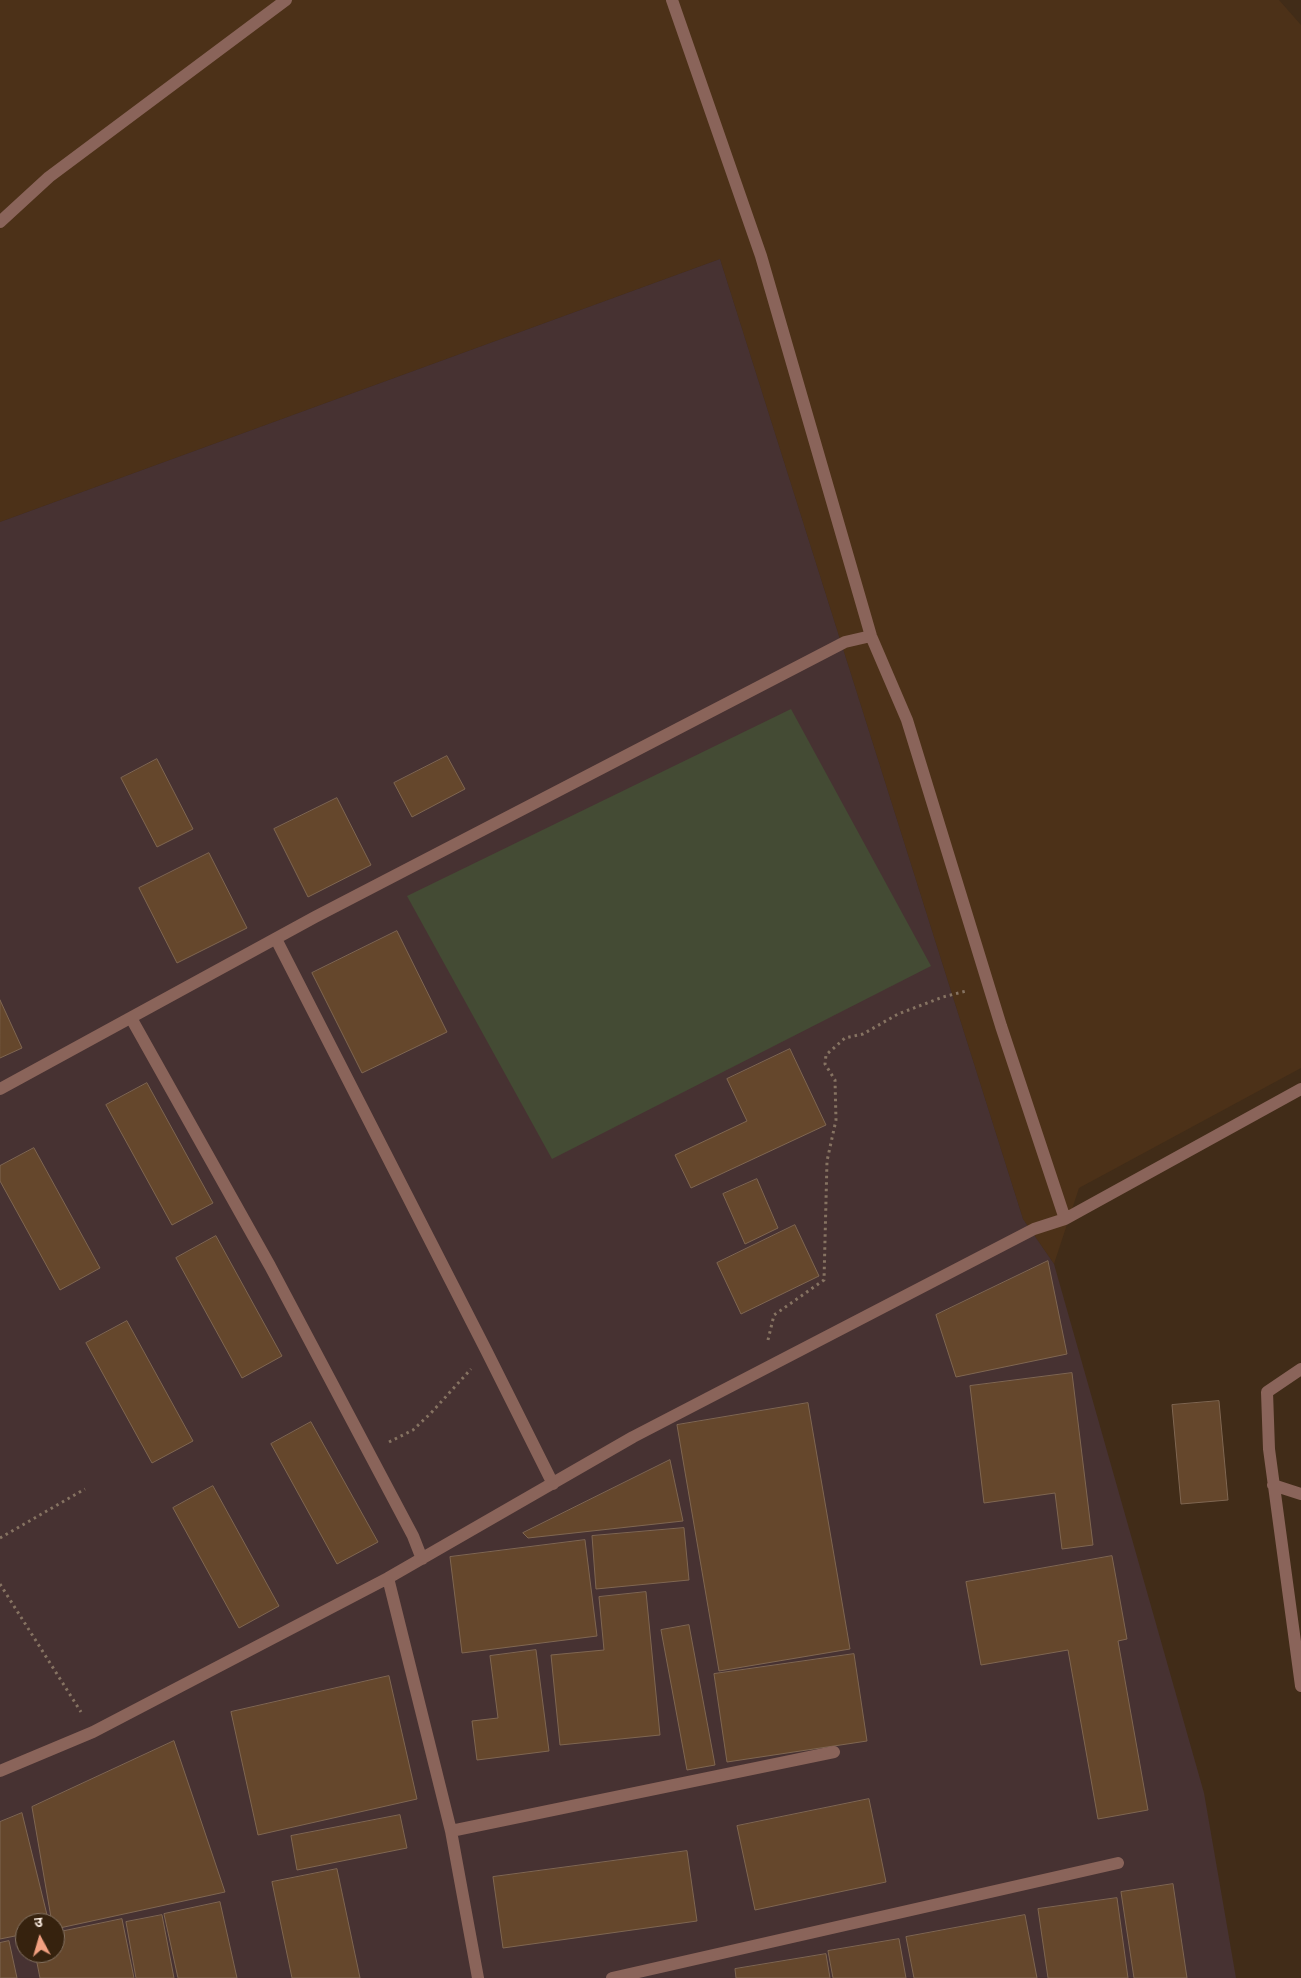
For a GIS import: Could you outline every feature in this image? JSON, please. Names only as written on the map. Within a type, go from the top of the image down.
[{"type":"lane","points":[[0,222],[49,177],[286,0]]},
{"type":"lane","points":[[672,0],[761,256],[871,636],[907,720],[988,985],[1065,1218]]},
{"type":"lane","points":[[0,1090],[276,939],[845,642],[871,636]]},
{"type":"lane","points":[[276,939],[488,1352],[553,1484]]},
{"type":"lane","points":[[131,1018],[270,1266],[412,1536],[422,1559]]},
{"type":"lane","points":[[0,1771],[93,1732],[388,1578],[633,1437],[1034,1229],[1065,1218],[1301,1089]]},
{"type":"lane","points":[[1301,1369],[1267,1392],[1269,1449],[1301,1686]]},
{"type":"lane","points":[[1274,1485],[1301,1494]]},
{"type":"lane","points":[[388,1578],[451,1831],[478,1978]]},
{"type":"lane","points":[[451,1831],[834,1752]]},
{"type":"lane","points":[[612,1978],[1118,1863]]},
{"type":"path","points":[[761,1371],[774,1315],[824,1280],[827,1161],[836,1120],[835,1080],[826,1064],[826,1055],[845,1038],[863,1034],[898,1014],[943,997],[988,985]]},
{"type":"path","points":[[368,1452],[413,1430],[488,1352]]},
{"type":"path","points":[[0,1538],[85,1489]]},
{"type":"path","points":[[0,1584],[93,1732]]},
{"type":"shaded area","points":[[0,0],[1279,0],[1301,25],[1301,1068],[1079,1188],[1054,1264],[1023,1219],[720,259],[0,522]]},
{"type":"shaded area","points":[[720,259],[1023,1219],[1054,1264],[1204,1793],[1236,1978],[0,1978],[0,522]]},
{"type":"green space","points":[[791,709],[931,966],[552,1159],[407,896]]},
{"type":"building","points":[[447,756],[465,789],[412,817],[394,783]]},
{"type":"building","points":[[157,759],[193,829],[157,847],[121,778]]},
{"type":"building","points":[[337,798],[371,865],[308,897],[274,829]]},
{"type":"building","points":[[209,853],[247,928],[177,963],[139,888]]},
{"type":"building","points":[[397,931],[447,1032],[362,1073],[312,973]]},
{"type":"building","points":[[0,1000],[22,1048],[0,1058]]},
{"type":"building","points":[[790,1049],[826,1125],[691,1188],[675,1155],[747,1121],[727,1079]]},
{"type":"building","points":[[147,1083],[213,1203],[172,1225],[106,1105]]},
{"type":"building","points":[[34,1148],[100,1268],[60,1290],[0,1181],[0,1166]]},
{"type":"building","points":[[757,1179],[778,1228],[745,1244],[723,1194]]},
{"type":"building","points":[[795,1225],[819,1276],[741,1314],[717,1263]]},
{"type":"building","points":[[216,1236],[282,1356],[242,1378],[176,1258]]},
{"type":"building","points":[[1048,1261],[1067,1354],[956,1377],[936,1315]]},
{"type":"building","points":[[127,1321],[193,1441],[152,1463],[86,1343]]},
{"type":"building","points":[[1072,1373],[1093,1545],[1062,1549],[1055,1493],[984,1503],[970,1386]]},
{"type":"building","points":[[1219,1401],[1228,1500],[1181,1504],[1172,1405]]},
{"type":"building","points":[[808,1403],[850,1649],[719,1671],[677,1425]]},
{"type":"building","points":[[311,1422],[378,1542],[337,1564],[271,1444]]},
{"type":"building","points":[[670,1460],[683,1521],[528,1538],[523,1533]]},
{"type":"building","points":[[213,1486],[279,1606],[239,1628],[173,1508]]},
{"type":"building","points":[[684,1528],[689,1580],[596,1589],[592,1536]]},
{"type":"building","points":[[585,1540],[597,1636],[462,1653],[450,1557]]},
{"type":"building","points":[[1112,1556],[1127,1639],[1118,1641],[1148,1810],[1098,1819],[1068,1650],[981,1665],[966,1582]]},
{"type":"building","points":[[646,1592],[660,1735],[560,1745],[551,1655],[604,1650],[599,1597]]},
{"type":"building","points":[[689,1625],[715,1765],[687,1770],[661,1630]]},
{"type":"building","points":[[536,1650],[549,1751],[477,1760],[472,1721],[498,1718],[490,1656]]},
{"type":"building","points":[[854,1654],[867,1741],[727,1762],[714,1674]]},
{"type":"building","points":[[389,1676],[417,1799],[258,1835],[231,1712]]},
{"type":"building","points":[[174,1741],[225,1892],[65,1927],[65,1913],[50,1913],[32,1807]]},
{"type":"building","points":[[869,1799],[886,1882],[755,1910],[737,1826]]},
{"type":"building","points":[[22,1813],[47,1913],[15,1913],[15,1936],[0,1939],[0,1822]]},
{"type":"building","points":[[400,1815],[407,1848],[297,1870],[291,1836]]},
{"type":"building","points":[[687,1851],[697,1921],[503,1948],[493,1877]]},
{"type":"building","points":[[337,1869],[360,1978],[292,1978],[272,1882]]},
{"type":"building","points":[[1173,1884],[1187,1978],[1134,1978],[1121,1892]]},
{"type":"building","points":[[1117,1898],[1128,1978],[1048,1978],[1038,1909]]},
{"type":"building","points":[[220,1902],[237,1978],[178,1978],[164,1914]]},
{"type":"building","points":[[162,1915],[174,1978],[136,1978],[126,1922]]},
{"type":"building","points":[[1025,1915],[1037,1978],[914,1978],[906,1937]]},
{"type":"building","points":[[122,1919],[134,1978],[40,1978],[37,1963],[65,1963],[65,1931]]},
{"type":"building","points":[[899,1939],[906,1978],[833,1978],[828,1951]]},
{"type":"building","points":[[9,1941],[17,1978],[0,1978],[0,1943]]},
{"type":"building","points":[[826,1954],[830,1978],[736,1978],[735,1969]]}]
